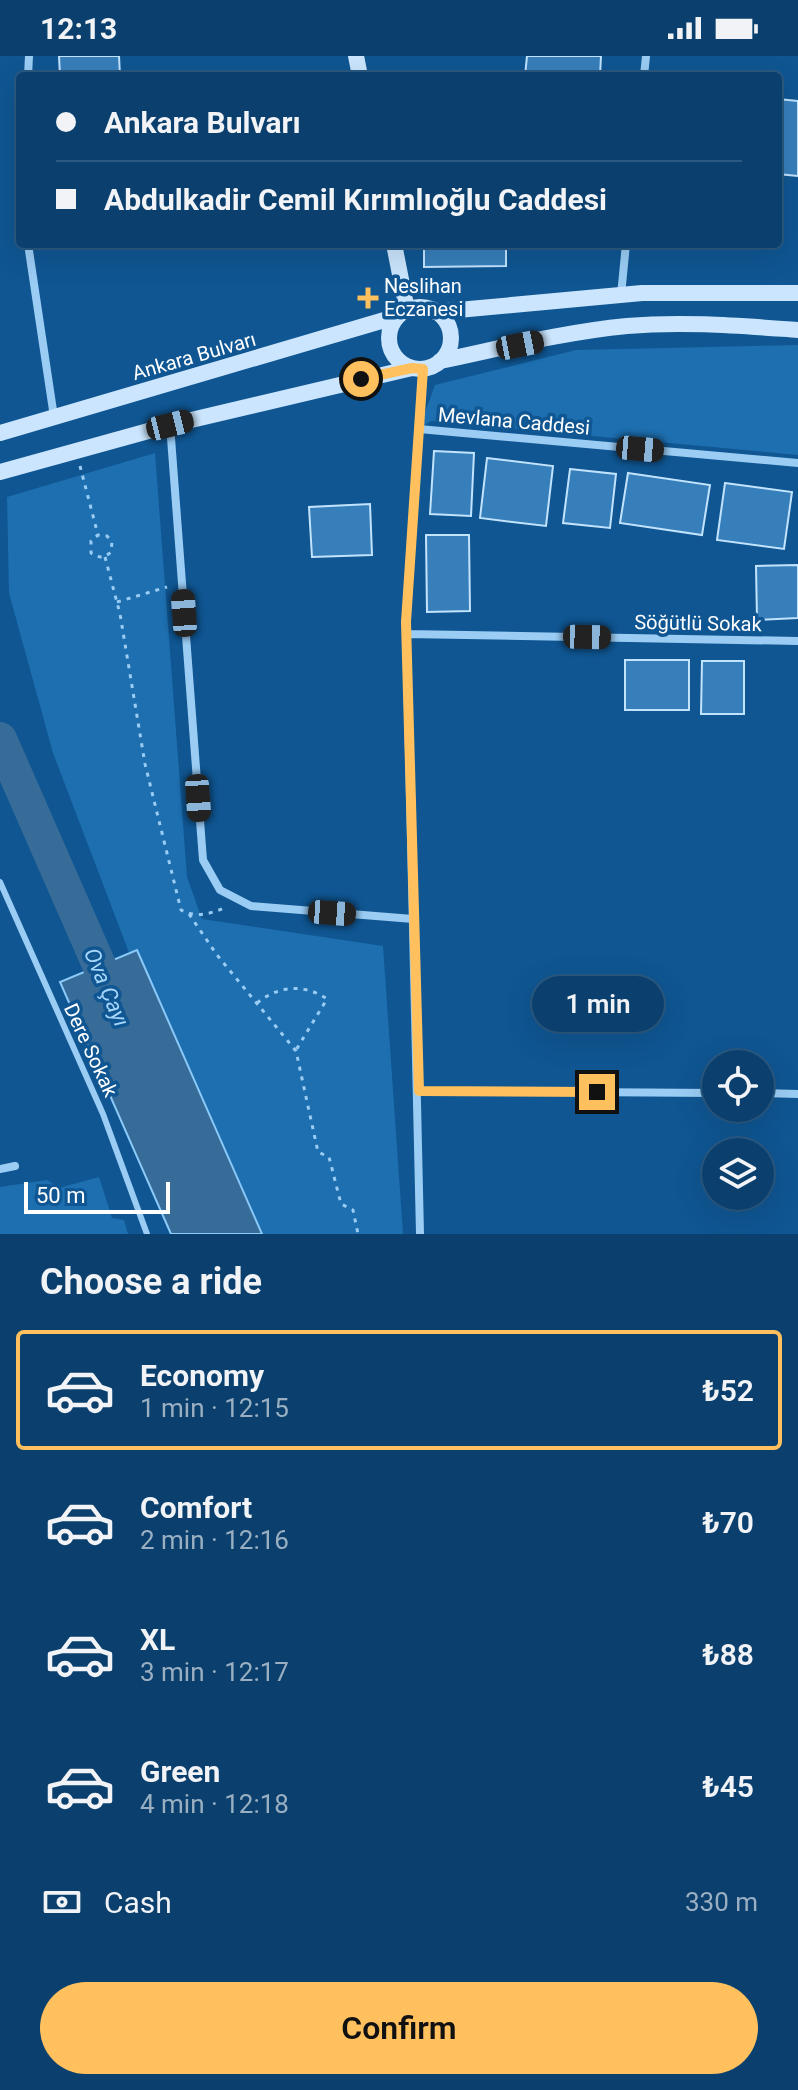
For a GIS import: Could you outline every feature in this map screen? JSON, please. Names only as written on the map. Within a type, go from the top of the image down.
[{"type":"main road","points":[[395,248],[403,313],[392,325],[390,346],[395,356],[418,368]]},
{"type":"main road","name":"Ankara Bulvarı","points":[[0,433],[418,307],[436,312],[698,291],[798,293]]},
{"type":"main road","points":[[436,312],[443,318],[451,335],[446,354],[440,361]]},
{"type":"main road","points":[[0,472],[170,425],[440,361],[574,334],[630,326],[730,325],[798,330]]},
{"type":"street","points":[[29,248],[54,417]]},
{"type":"street","points":[[621,295],[626,248]]},
{"type":"street","points":[[418,368],[419,429],[406,634],[420,1234]]},
{"type":"street","points":[[170,425],[203,860],[220,890],[251,906],[413,919]]},
{"type":"street","name":"Mevlana Caddesi","points":[[419,429],[798,463]]},
{"type":"street","name":"Söğütlü Sokak","points":[[406,634],[798,641]]},
{"type":"street","points":[[419,1091],[702,1093]]},
{"type":"street","points":[[774,1093],[798,1094]]},
{"type":"street","points":[[0,1169],[15,1166]]},
{"type":"lane","name":"Dere Sokak","points":[[0,882],[103,1114],[147,1234]]},
{"type":"path","points":[[77,451],[98,535]]},
{"type":"path","points":[[98,535],[107,536],[112,542],[111,552],[105,557],[91,553],[91,541],[98,535]]},
{"type":"path","points":[[105,557],[117,602],[145,764],[181,910],[189,914],[213,913],[240,900]]},
{"type":"path","points":[[117,602],[182,582]]},
{"type":"path","points":[[189,914],[217,955],[296,1051],[318,1152],[329,1157],[341,1204],[353,1210],[358,1234]]},
{"type":"path","points":[[257,1003],[271,993],[288,988],[307,989],[327,999],[296,1051]]},
{"type":"shaded area","points":[[798,345],[798,455],[431,421],[419,429],[435,385],[576,350]]},
{"type":"shaded area","points":[[155,453],[187,877],[202,919],[383,946],[403,1234],[254,1234],[138,976],[53,753],[9,593],[7,497]]},
{"type":"shaded area","points":[[99,1177],[112,1218],[124,1220],[128,1234],[0,1234],[0,1187],[47,1180],[59,1188]]},
{"type":"water","points":[[137,950],[262,1234],[171,1234],[60,982]]},
{"type":"building","points":[[59,56],[119,56],[120,72],[60,72]]},
{"type":"building","points":[[527,56],[601,56],[600,72],[525,72]]},
{"type":"building","points":[[782,99],[798,101],[798,176],[782,174]]},
{"type":"building","points":[[424,248],[506,248],[506,266],[424,267]]},
{"type":"building","points":[[434,451],[474,453],[471,516],[430,514]]},
{"type":"building","points":[[487,458],[553,466],[546,526],[480,518]]},
{"type":"building","points":[[570,469],[616,474],[610,528],[563,523]]},
{"type":"building","points":[[628,473],[710,485],[702,535],[620,523]]},
{"type":"building","points":[[725,483],[792,492],[784,549],[717,540]]},
{"type":"building","points":[[370,504],[372,555],[312,557],[309,507]]},
{"type":"building","points":[[426,535],[469,535],[470,611],[427,612]]},
{"type":"building","points":[[798,565],[798,618],[757,620],[756,566]]},
{"type":"building","points":[[625,660],[689,660],[689,710],[625,710]]},
{"type":"building","points":[[702,661],[744,661],[744,714],[701,714]]},
{"type":"waterway","name":"Ova Çayı","points":[[0,739],[117,1006]]},
{"type":"place","name":"Neslihan Eczanesi","points":[[368,298]]},
{"type":"route","points":[[361,379],[412,368],[423,369],[406,622],[419,1091],[597,1092]]}]
